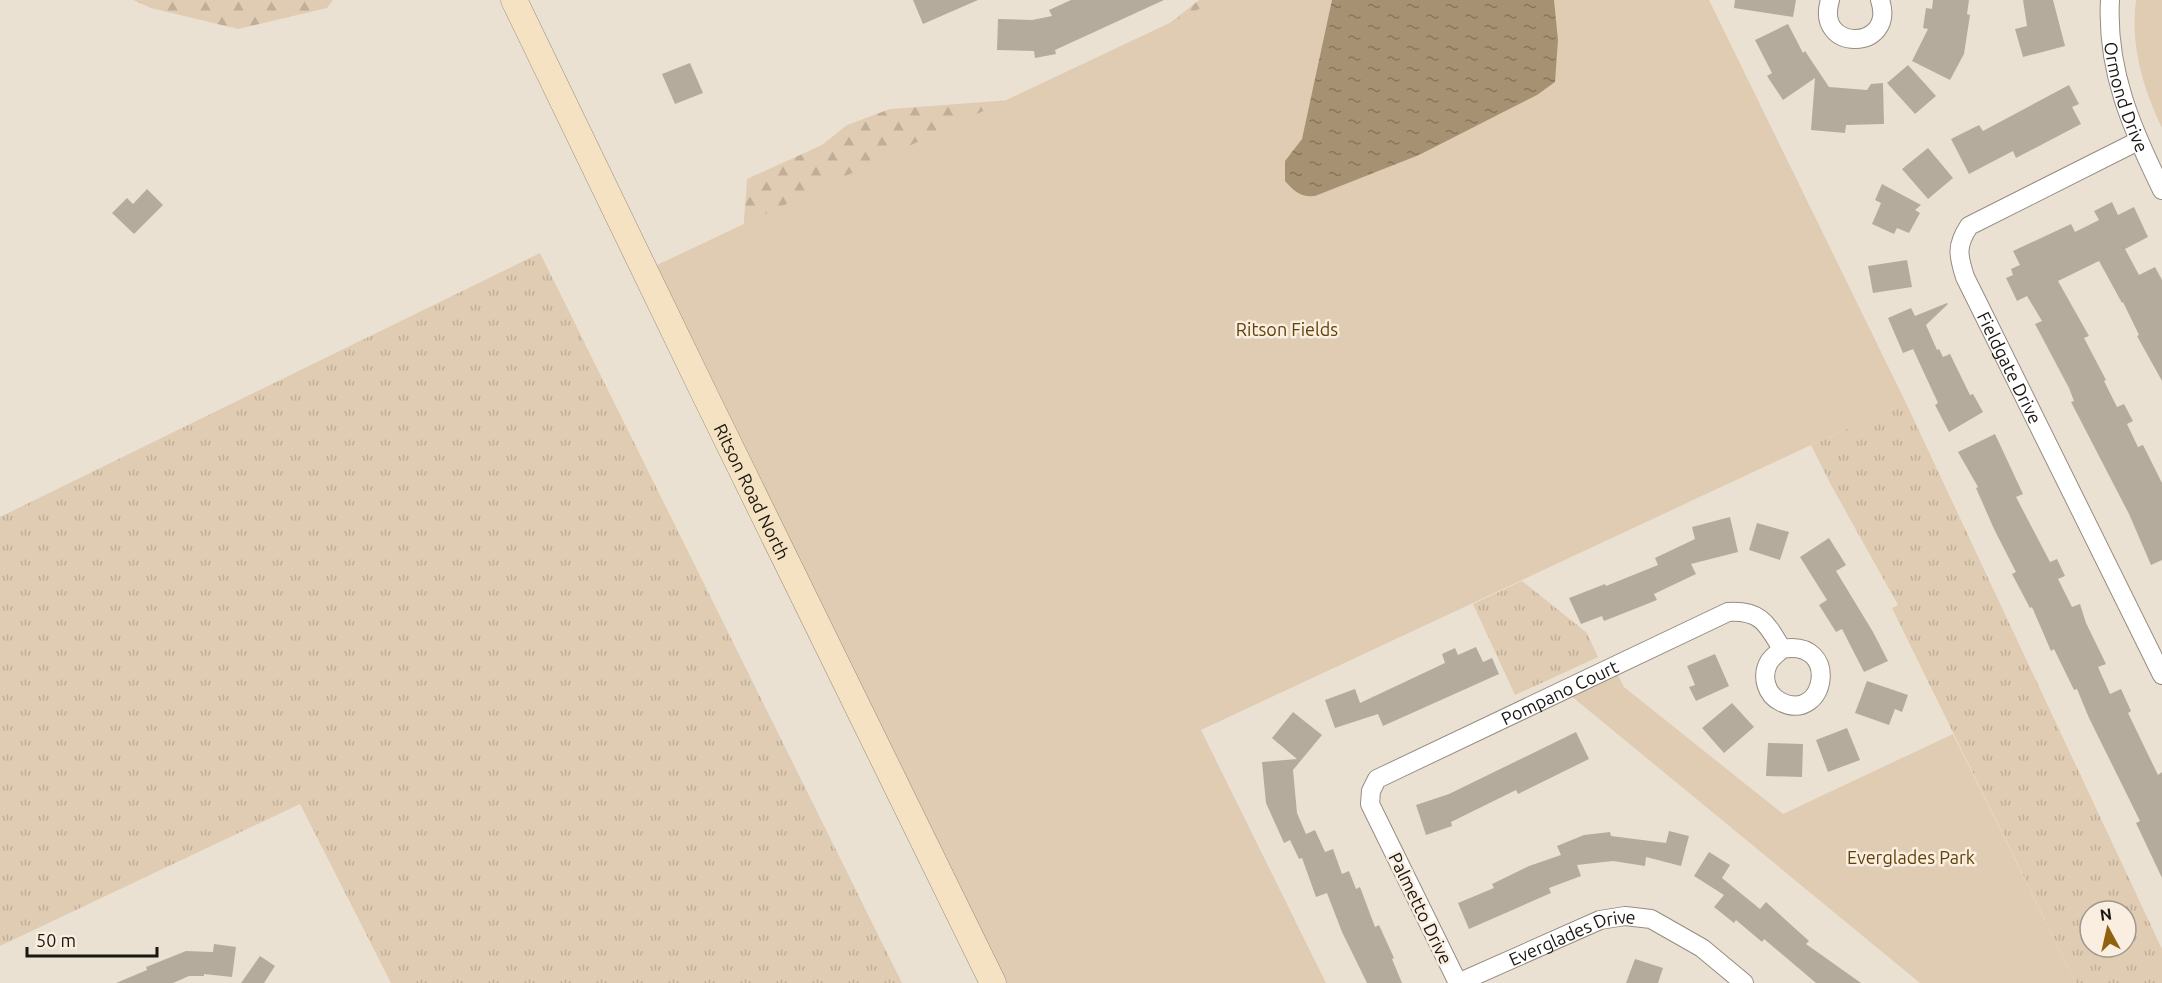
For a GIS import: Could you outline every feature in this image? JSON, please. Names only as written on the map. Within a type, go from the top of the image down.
[{"type":"main road","name":"Ritson Road North","points":[[514,0],[690,366],[993,983]]},
{"type":"street","points":[[1830,0],[1827,10],[1832,28],[1847,39],[1857,40],[1866,38],[1879,26],[1883,10],[1880,0]]},
{"type":"street","name":"Ormond Drive","points":[[2110,0],[2109,22],[2115,67],[2129,119],[2162,190]]},
{"type":"street","name":"Fieldgate Drive","points":[[2138,141],[1969,226],[1960,239],[1959,259],[1965,277],[2162,675]]},
{"type":"street","name":"Pompano Court","points":[[1384,832],[1370,804],[1371,791],[1377,779],[1712,619],[1728,612],[1741,611],[1757,615],[1766,623],[1782,649]]},
{"type":"street","name":"Palmetto Drive","points":[[1384,832],[1458,983]]},
{"type":"street","name":"Everglades Drive","points":[[1458,983],[1600,920],[1625,916],[1651,919],[1702,948],[1744,983]]},
{"type":"green space","points":[[133,0],[333,0],[327,8],[238,29],[151,8]]},
{"type":"green space","points":[[1199,0],[1290,0],[743,234],[747,179],[822,145],[847,125],[890,109],[1037,98],[1161,30]]},
{"type":"green space","name":"Ritson Fields","points":[[1218,0],[1709,0],[1906,403],[1811,445],[1201,730],[1326,983],[993,983],[890,772],[657,265]]},
{"type":"green space","points":[[2136,0],[2162,0],[2162,128],[2149,97],[2140,66],[2135,33]]},
{"type":"green space","points":[[540,253],[902,983],[391,983],[300,804],[0,946],[0,517]]},
{"type":"green space","points":[[1906,403],[2162,949],[2162,983],[2076,983],[1892,608],[1898,605],[1811,445]]},
{"type":"green space","points":[[1522,581],[1587,633],[1598,657],[1515,695],[1473,604]]},
{"type":"green space","name":"Everglades Park","points":[[1617,673],[1624,687],[1783,814],[1953,734],[2076,983],[1920,983],[1570,695]]},
{"type":"water","points":[[1332,0],[1554,0],[1558,40],[1555,82],[1537,95],[1419,155],[1315,196],[1302,195],[1285,181],[1285,161],[1302,139]]},
{"type":"building","points":[[913,0],[978,0],[923,24]]},
{"type":"building","points":[[1071,0],[1164,0],[1055,50],[1056,54],[1035,58],[1034,51],[997,50],[998,19],[1032,20],[1052,16],[1049,10]]},
{"type":"building","points":[[1735,0],[1796,0],[1793,17],[1734,8]]},
{"type":"building","points":[[1933,0],[1969,0],[1967,14],[1970,15],[1964,54],[1950,80],[1912,61],[1928,29],[1923,28],[1926,8],[1932,9]]},
{"type":"building","points":[[2023,0],[2053,0],[2065,46],[2023,57],[2015,29],[2027,26]]},
{"type":"building","points":[[1788,24],[1803,53],[1805,51],[1829,87],[1867,90],[1871,84],[1883,83],[1884,124],[1846,125],[1845,133],[1811,130],[1815,78],[1783,100],[1767,76],[1772,73],[1755,40]]},
{"type":"building","points":[[690,63],[703,93],[675,104],[662,74]]},
{"type":"building","points":[[1908,65],[1936,96],[1915,114],[1887,83]]},
{"type":"building","points":[[2069,85],[2079,104],[2072,107],[2081,124],[2016,158],[2013,151],[1969,174],[1951,139],[1979,125],[1983,131]]},
{"type":"building","points":[[1928,148],[1953,178],[1928,199],[1902,169]]},
{"type":"building","points":[[1882,184],[1921,205],[1915,210],[1920,213],[1909,233],[1897,228],[1894,234],[1872,224],[1881,203],[1875,200]]},
{"type":"building","points":[[147,189],[163,205],[134,234],[112,213],[127,198],[133,204]]},
{"type":"building","points":[[2112,202],[2118,215],[2134,207],[2148,237],[2125,249],[2139,275],[2155,267],[2162,280],[2162,381],[2137,336],[2139,335],[2123,302],[2099,261],[2058,281],[2089,336],[2084,338],[2117,407],[2124,404],[2133,421],[2127,424],[2138,447],[2143,445],[2162,483],[2162,560],[2151,565],[2129,514],[2071,402],[2074,401],[2069,388],[2035,324],[2042,321],[2027,296],[2017,301],[2006,278],[2013,275],[2011,269],[2020,265],[2013,251],[2071,224],[2075,232],[2099,220],[2094,211]]},
{"type":"building","points":[[1907,260],[1912,287],[1873,293],[1868,266]]},
{"type":"building","points":[[1947,303],[1926,325],[1937,350],[1939,349],[1943,357],[1950,354],[1970,395],[1973,394],[1983,412],[1949,432],[1935,405],[1938,403],[1913,349],[1903,353],[1888,318],[1911,308],[1915,316]]},
{"type":"building","points":[[1995,434],[2023,494],[2016,497],[2050,562],[2057,559],[2065,576],[2058,579],[2072,607],[2080,604],[2086,623],[2106,664],[2098,667],[2110,694],[2121,689],[2131,711],[2128,713],[2158,775],[2162,772],[2162,878],[2136,823],[2140,821],[2077,689],[2074,690],[2054,649],[2051,651],[2032,607],[2030,608],[2012,574],[2016,572],[1994,529],[1976,488],[1978,487],[1958,452]]},
{"type":"building","points":[[1730,517],[1738,552],[1691,564],[1696,574],[1654,594],[1657,600],[1604,621],[1602,616],[1581,624],[1569,598],[1658,565],[1655,558],[1695,539],[1692,527]]},
{"type":"building","points":[[1757,523],[1789,532],[1780,560],[1749,550]]},
{"type":"building","points":[[1829,538],[1846,565],[1836,571],[1888,661],[1864,672],[1842,629],[1836,632],[1819,605],[1827,600],[1800,557]]},
{"type":"building","points":[[1476,647],[1483,662],[1492,658],[1499,674],[1383,726],[1378,714],[1335,728],[1325,700],[1355,689],[1360,703],[1445,663],[1442,654],[1455,648],[1458,655]]},
{"type":"building","points":[[1715,654],[1729,686],[1696,701],[1689,687],[1695,685],[1687,666]]},
{"type":"building","points":[[1867,681],[1908,695],[1902,712],[1895,709],[1889,725],[1855,713]]},
{"type":"building","points":[[1732,703],[1754,727],[1724,753],[1702,728]]},
{"type":"building","points":[[1293,712],[1322,735],[1293,770],[1297,813],[1306,834],[1315,830],[1325,852],[1333,849],[1342,874],[1349,871],[1356,889],[1360,887],[1375,927],[1379,925],[1394,958],[1392,959],[1402,983],[1367,983],[1342,932],[1327,893],[1316,897],[1302,858],[1299,859],[1290,840],[1284,843],[1266,803],[1262,762],[1297,759],[1272,738]]},
{"type":"building","points":[[1847,728],[1860,760],[1828,772],[1816,740]]},
{"type":"building","points":[[1576,732],[1589,759],[1518,794],[1516,790],[1451,822],[1452,826],[1426,835],[1416,805],[1449,794]]},
{"type":"building","points":[[1768,743],[1803,744],[1802,777],[1766,776]]},
{"type":"building","points":[[1669,831],[1689,836],[1681,866],[1646,857],[1645,866],[1613,861],[1577,865],[1581,876],[1549,888],[1551,893],[1469,929],[1458,903],[1494,888],[1492,884],[1529,866],[1561,855],[1557,846],[1584,835],[1610,832],[1611,836],[1666,843]]},
{"type":"building","points":[[1709,852],[1730,865],[1722,878],[1760,909],[1766,902],[1809,941],[1806,944],[1861,983],[1816,983],[1764,939],[1762,942],[1736,920],[1734,923],[1714,907],[1724,895],[1694,876]]},
{"type":"building","points":[[214,944],[236,947],[232,977],[204,974],[204,976],[189,976],[173,983],[116,983],[147,970],[146,967],[186,951],[213,952]]},
{"type":"building","points":[[260,956],[275,966],[264,983],[241,983]]},
{"type":"building","points":[[1635,959],[1663,968],[1658,983],[1626,983]]}]
